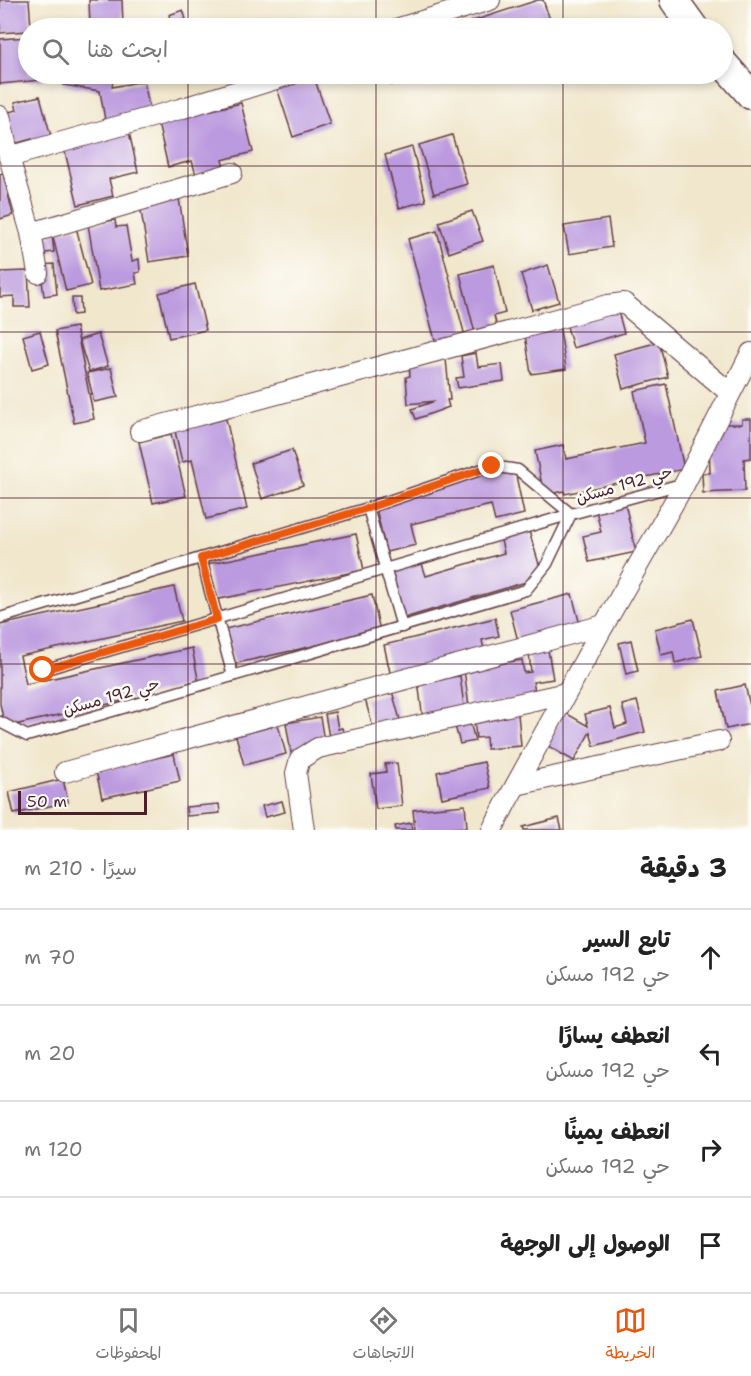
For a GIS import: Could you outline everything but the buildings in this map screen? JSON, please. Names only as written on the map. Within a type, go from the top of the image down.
[{"type":"street","points":[[432,18],[490,0]]},
{"type":"street","points":[[674,0],[687,18]]},
{"type":"street","points":[[733,74],[751,95]]},
{"type":"street","points":[[5,158],[260,84]]},
{"type":"street","points":[[0,116],[5,158],[31,232],[38,273]]},
{"type":"street","points":[[31,232],[232,173]]},
{"type":"street","points":[[140,430],[608,305],[624,303],[730,393]]},
{"type":"street","points":[[492,830],[566,693],[685,483],[751,353]]},
{"type":"street","points":[[65,772],[604,625]]},
{"type":"street","points":[[304,830],[296,773],[300,759],[318,748],[566,693]]},
{"type":"street","points":[[516,785],[719,741]]},
{"type":"lane","name":"حي 192 مسكن","points":[[0,618],[368,508],[492,466],[518,470],[571,514]]},
{"type":"lane","name":"حي 192 مسكن","points":[[43,670],[571,514],[685,483]]},
{"type":"lane","points":[[368,508],[402,627]]},
{"type":"lane","name":"حي 192 مسكن","points":[[0,722],[27,736],[526,590],[547,564],[571,514]]},
{"type":"lane","points":[[201,558],[232,676]]},
{"type":"route","points":[[43,670],[217,619],[201,558],[368,508],[492,466]]}]
